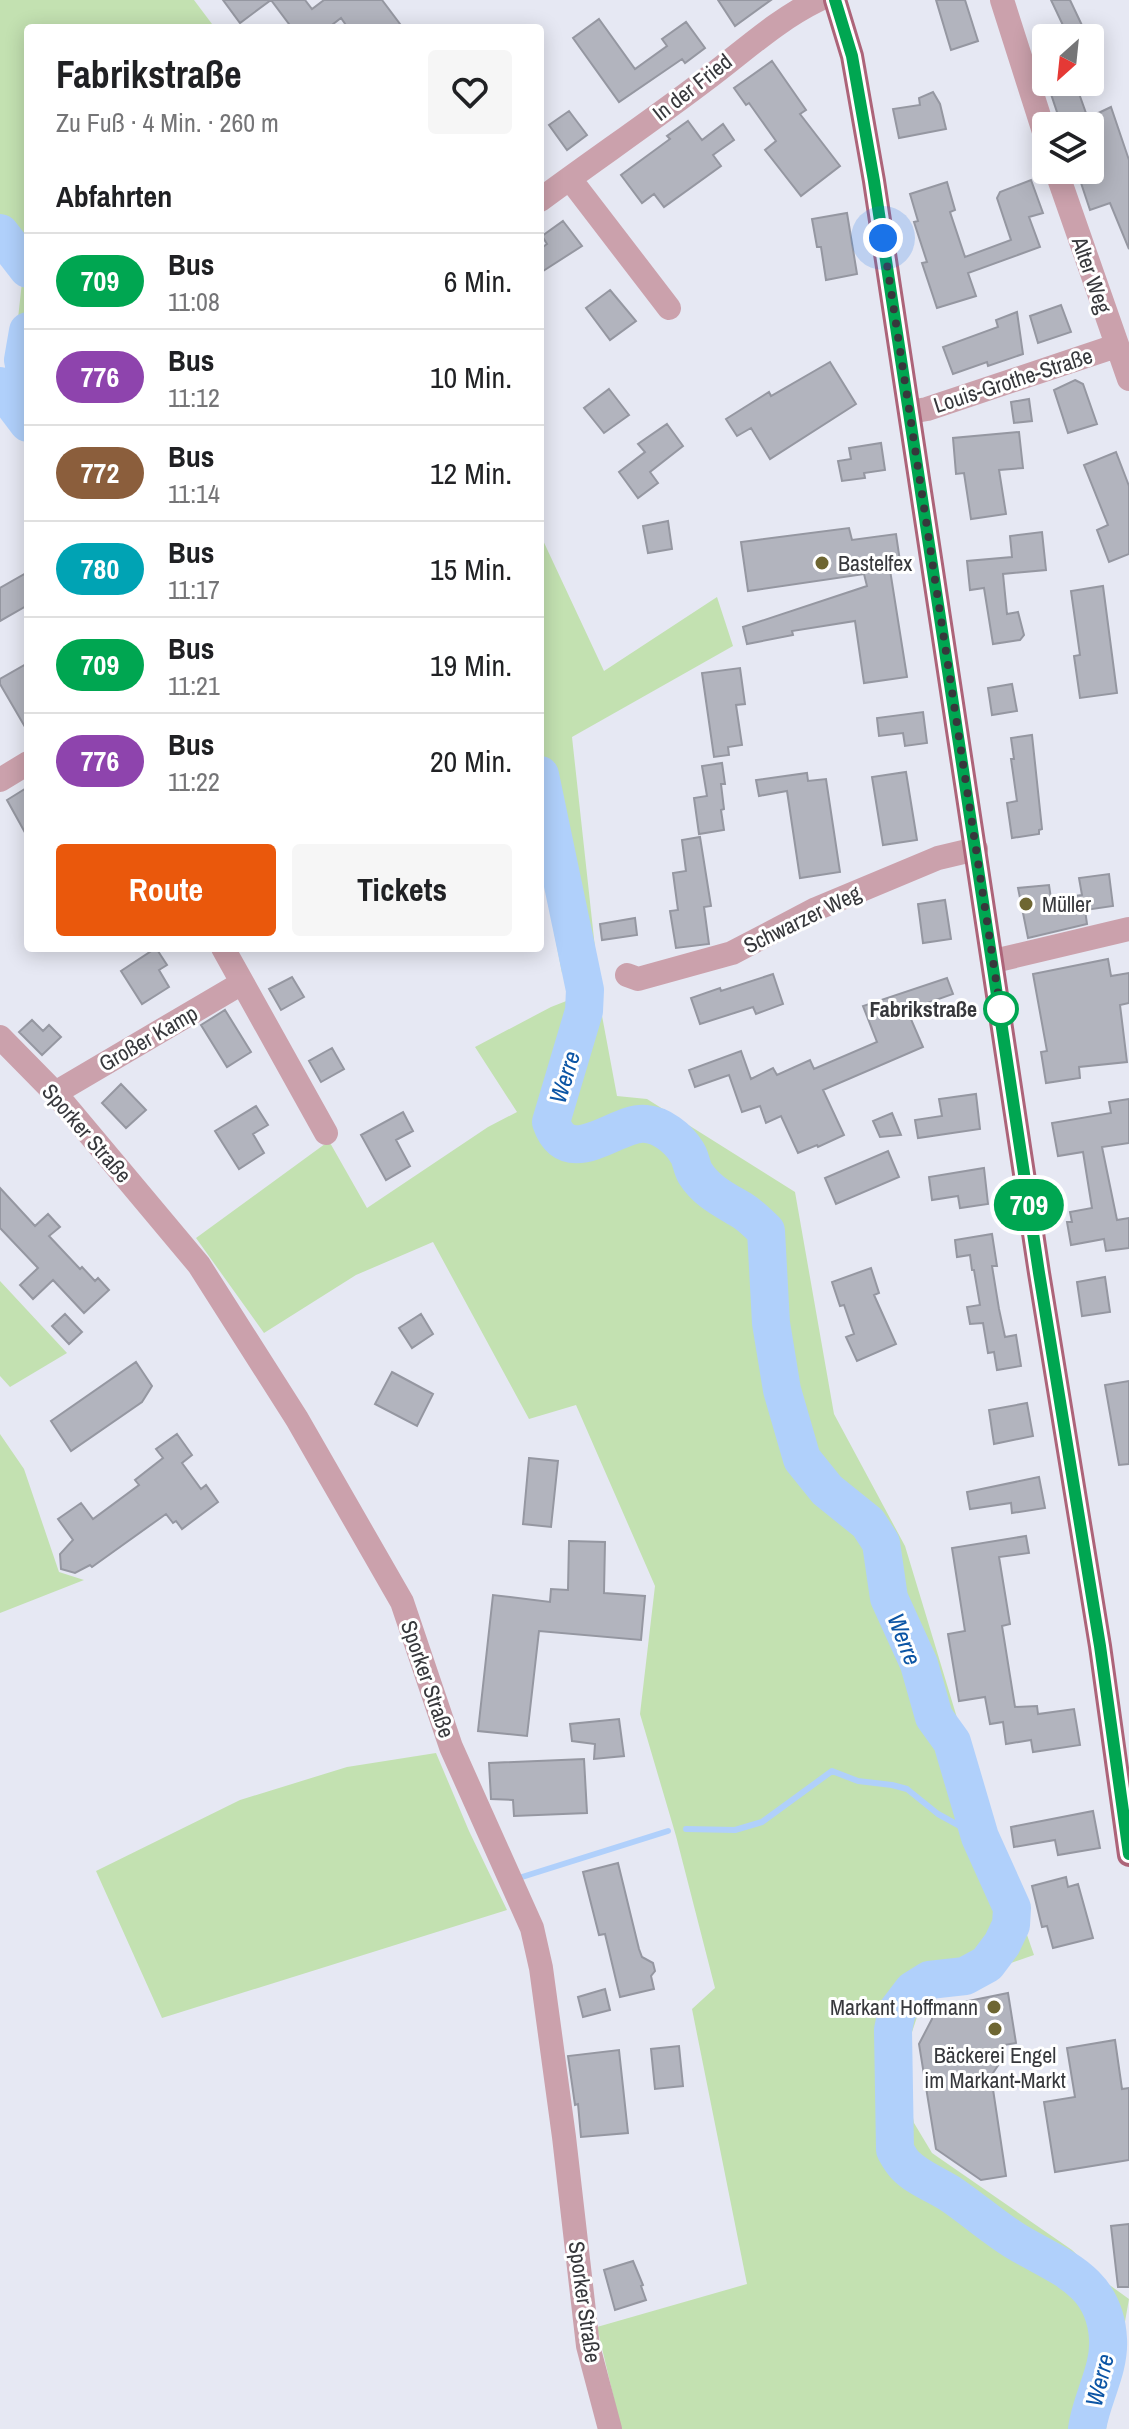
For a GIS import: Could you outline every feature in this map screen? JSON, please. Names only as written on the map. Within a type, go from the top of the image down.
[{"type":"main road","points":[[835,0],[852,56],[865,122],[1037,1259],[1100,1646],[1120,1734],[1129,1855]]},
{"type":"street","name":"In der Fried","points":[[544,197],[787,16],[818,0]]},
{"type":"street","points":[[1002,0],[1038,112]]},
{"type":"street","points":[[570,179],[669,308]]},
{"type":"street","name":"Alter Weg","points":[[1061,184],[1129,379]]},
{"type":"street","name":"Louis-Grothe-Straße","points":[[910,412],[1116,346]]},
{"type":"street","points":[[0,780],[24,765]]},
{"type":"street","name":"Schwarzer Weg","points":[[627,975],[638,979],[732,953],[843,898],[938,858],[976,849]]},
{"type":"street","points":[[994,961],[1129,929]]},
{"type":"street","points":[[225,952],[326,1133]]},
{"type":"street","name":"Großer Kamp","points":[[55,1093],[242,983]]},
{"type":"street","name":"Sporker Straße","points":[[0,1037],[55,1093],[199,1265],[297,1419],[402,1602],[451,1747],[532,1928],[541,1968],[564,2137],[588,2346],[610,2429]]},
{"type":"green space","points":[[0,0],[194,0],[212,24],[24,24],[24,390],[12,373],[22,282],[0,252]]},
{"type":"green space","points":[[544,543],[604,671],[717,597],[733,646],[572,737],[597,966],[562,973],[544,880]]},
{"type":"green space","points":[[597,989],[617,1096],[647,1099],[795,1192],[834,1414],[905,1546],[991,1830],[968,1835],[992,1834],[1034,1955],[974,1976],[921,2005],[902,2062],[914,2123],[932,2153],[1072,2250],[1104,2281],[1129,2299],[1106,2429],[621,2429],[597,2327],[747,2284],[692,2009],[715,1988],[676,1836],[640,1714],[655,1586],[576,1405],[529,1419],[433,1242],[356,1275],[264,1333],[196,1238],[329,1141],[367,1208],[488,1127],[517,1112],[475,1047],[551,1007]]},
{"type":"green space","points":[[0,1281],[67,1353],[10,1387],[0,1376]]},
{"type":"green space","points":[[0,1434],[24,1469],[59,1572],[84,1580],[0,1613]]},
{"type":"green space","points":[[436,1753],[507,1910],[162,2018],[96,1871],[240,1800],[347,1767]]},
{"type":"building","points":[[223,0],[271,0],[240,23]]},
{"type":"building","points":[[271,0],[305,0],[312,9],[324,0],[382,0],[400,24],[345,24],[341,18],[333,24],[289,24]]},
{"type":"building","points":[[718,0],[771,0],[735,26]]},
{"type":"building","points":[[936,0],[965,0],[978,41],[951,50]]},
{"type":"building","points":[[1051,0],[1070,0],[1081,24],[1062,24]]},
{"type":"building","points":[[599,19],[635,69],[667,46],[662,39],[686,22],[705,48],[685,63],[682,59],[619,102],[573,38]]},
{"type":"building","points":[[772,61],[806,110],[800,114],[840,166],[801,196],[765,150],[776,141],[749,103],[746,105],[734,88]]},
{"type":"building","points":[[933,92],[940,104],[946,129],[899,138],[893,109],[920,105],[919,98]]},
{"type":"building","points":[[1052,96],[1080,96],[1086,112],[1057,112]]},
{"type":"building","points":[[1111,107],[1129,160],[1129,249],[1110,203],[1090,210],[1081,184],[1104,184],[1104,112],[1100,112]]},
{"type":"building","points":[[569,111],[587,135],[567,150],[549,125]]},
{"type":"building","points":[[688,121],[702,140],[723,124],[734,140],[713,155],[721,166],[664,207],[654,194],[642,203],[621,175],[670,139],[667,136]]},
{"type":"building","points":[[1031,180],[1043,213],[1029,217],[1040,247],[968,273],[976,296],[937,308],[922,263],[927,262],[914,222],[918,221],[910,194],[947,182],[955,210],[950,212],[965,257],[1011,240],[997,198],[1000,192]]},
{"type":"building","points":[[847,213],[857,274],[826,280],[821,247],[817,247],[812,219]]},
{"type":"building","points":[[563,221],[582,246],[544,270],[544,246],[547,244],[544,235]]},
{"type":"building","points":[[610,290],[636,321],[610,340],[586,308]]},
{"type":"building","points":[[1061,305],[1071,332],[1038,343],[1030,316]]},
{"type":"building","points":[[1017,312],[1023,354],[953,374],[943,347],[998,327],[996,320]]},
{"type":"building","points":[[830,362],[856,404],[770,459],[751,428],[737,436],[726,419],[769,392],[771,396]]},
{"type":"building","points":[[1075,380],[1083,384],[1097,424],[1068,433],[1054,390]]},
{"type":"building","points":[[609,389],[629,415],[604,433],[584,408]]},
{"type":"building","points":[[1029,399],[1032,421],[1014,423],[1011,402]]},
{"type":"building","points":[[667,424],[683,446],[650,472],[658,483],[638,498],[619,472],[645,452],[638,444]]},
{"type":"building","points":[[1019,432],[1023,468],[999,470],[1006,514],[971,519],[964,473],[956,474],[953,438]]},
{"type":"building","points":[[881,443],[885,470],[864,473],[865,478],[842,481],[838,461],[851,459],[849,448]]},
{"type":"building","points":[[1116,452],[1129,486],[1129,554],[1109,562],[1097,530],[1108,525],[1084,465]]},
{"type":"building","points":[[668,521],[672,549],[648,553],[643,526]]},
{"type":"building","points":[[849,528],[852,540],[896,534],[901,568],[890,570],[907,677],[864,683],[855,621],[792,631],[793,635],[747,644],[743,627],[867,586],[864,574],[748,591],[741,542]]},
{"type":"building","points":[[1042,532],[1046,570],[1003,574],[1007,614],[1018,612],[1024,635],[1020,640],[993,644],[984,588],[970,590],[967,561],[1012,557],[1010,536]]},
{"type":"building","points":[[24,574],[24,607],[0,621],[0,588]]},
{"type":"building","points":[[1103,586],[1117,693],[1080,698],[1074,656],[1080,655],[1071,591]]},
{"type":"building","points":[[24,665],[24,725],[0,684],[0,679]]},
{"type":"building","points":[[740,668],[745,704],[736,705],[742,745],[728,747],[729,755],[714,757],[702,673]]},
{"type":"building","points":[[1012,684],[1017,711],[992,715],[988,688]]},
{"type":"building","points":[[923,712],[927,743],[905,746],[903,733],[879,736],[877,718]]},
{"type":"building","points":[[1032,735],[1042,829],[1039,834],[1012,838],[1007,803],[1017,801],[1011,738]]},
{"type":"building","points":[[722,763],[725,784],[721,784],[724,809],[721,810],[724,830],[699,834],[694,798],[707,796],[702,766]]},
{"type":"building","points":[[906,772],[917,840],[883,845],[872,777]]},
{"type":"building","points":[[807,773],[808,781],[826,779],[840,872],[800,878],[787,791],[759,796],[756,780]]},
{"type":"building","points":[[24,789],[24,831],[7,800]]},
{"type":"building","points":[[700,837],[711,906],[704,907],[709,944],[676,948],[670,911],[678,910],[673,873],[686,871],[682,840]]},
{"type":"building","points":[[1109,874],[1113,906],[1085,910],[1087,924],[1028,938],[1018,888],[1049,885],[1051,899],[1082,895],[1079,878]]},
{"type":"building","points":[[945,900],[951,939],[923,943],[918,904]]},
{"type":"building","points":[[635,918],[637,935],[602,940],[600,924]]},
{"type":"building","points":[[150,952],[159,952],[167,965],[159,970],[169,987],[142,1004],[121,971]]},
{"type":"building","points":[[1108,959],[1111,976],[1129,973],[1129,1003],[1120,1005],[1127,1062],[1079,1067],[1080,1078],[1046,1083],[1041,1052],[1047,1051],[1033,974]]},
{"type":"building","points":[[773,974],[783,1004],[756,1014],[753,1007],[700,1024],[691,998]]},
{"type":"building","points":[[292,977],[304,997],[281,1010],[269,989]]},
{"type":"building","points":[[947,978],[953,994],[907,1010],[923,1047],[823,1090],[844,1135],[818,1147],[798,1153],[781,1116],[766,1123],[760,1106],[742,1112],[729,1075],[695,1087],[689,1070],[741,1051],[751,1079],[773,1068],[777,1075],[810,1060],[814,1069],[877,1042],[863,1006]]},
{"type":"building","points":[[225,1010],[251,1052],[227,1067],[201,1025]]},
{"type":"building","points":[[32,1020],[43,1031],[49,1025],[61,1037],[42,1055],[19,1032]]},
{"type":"building","points":[[332,1048],[344,1069],[321,1082],[309,1061]]},
{"type":"building","points":[[121,1084],[146,1110],[126,1128],[102,1103]]},
{"type":"building","points":[[976,1094],[980,1129],[918,1138],[915,1120],[942,1116],[939,1099]]},
{"type":"building","points":[[1129,1099],[1129,1143],[1102,1147],[1117,1220],[1129,1218],[1129,1248],[1106,1251],[1104,1239],[1071,1245],[1067,1222],[1072,1222],[1070,1212],[1092,1208],[1083,1152],[1058,1156],[1052,1123],[1111,1113],[1109,1102]]},
{"type":"building","points":[[256,1106],[268,1125],[253,1134],[264,1153],[239,1169],[215,1131]]},
{"type":"building","points":[[403,1112],[413,1131],[396,1140],[410,1166],[386,1180],[361,1135]]},
{"type":"building","points":[[892,1113],[901,1135],[880,1137],[873,1121]]},
{"type":"building","points":[[888,1151],[899,1177],[836,1204],[825,1178]]},
{"type":"building","points":[[984,1168],[988,1204],[960,1208],[958,1196],[932,1200],[929,1177]]},
{"type":"building","points":[[0,1188],[35,1226],[48,1214],[60,1227],[49,1236],[80,1269],[82,1267],[95,1281],[98,1278],[109,1290],[84,1313],[53,1280],[33,1299],[20,1285],[38,1268],[0,1228]]},
{"type":"building","points":[[992,1234],[997,1266],[992,1266],[1005,1337],[1016,1335],[1021,1366],[997,1370],[994,1352],[988,1353],[983,1323],[970,1324],[967,1307],[980,1305],[974,1270],[970,1255],[957,1257],[955,1240]]},
{"type":"building","points":[[871,1268],[879,1293],[874,1295],[896,1344],[857,1361],[846,1337],[854,1334],[832,1282]]},
{"type":"building","points":[[1105,1277],[1110,1312],[1082,1316],[1077,1282]]},
{"type":"building","points":[[65,1314],[82,1332],[69,1344],[52,1326]]},
{"type":"building","points":[[421,1314],[433,1334],[412,1348],[399,1328]]},
{"type":"building","points":[[136,1362],[152,1386],[142,1402],[71,1451],[51,1421]]},
{"type":"building","points":[[392,1372],[433,1394],[417,1426],[375,1404]]},
{"type":"building","points":[[1129,1381],[1129,1464],[1119,1465],[1105,1385]]},
{"type":"building","points":[[1027,1403],[1033,1436],[994,1444],[989,1410]]},
{"type":"building","points":[[177,1434],[192,1455],[182,1463],[201,1489],[206,1485],[218,1502],[182,1529],[166,1514],[92,1567],[90,1565],[75,1573],[61,1569],[60,1554],[73,1540],[58,1519],[81,1503],[93,1519],[139,1485],[135,1480],[163,1458],[156,1449]]},
{"type":"building","points":[[529,1458],[558,1461],[551,1527],[523,1524]]},
{"type":"building","points":[[1039,1477],[1045,1508],[1012,1513],[1011,1503],[970,1509],[967,1492]]},
{"type":"building","points":[[1026,1536],[1029,1553],[999,1557],[1010,1624],[1002,1626],[1015,1707],[1037,1706],[1038,1714],[1074,1709],[1080,1745],[1033,1752],[1031,1740],[1006,1744],[1003,1722],[990,1724],[985,1697],[959,1701],[948,1634],[965,1631],[952,1548]]},
{"type":"building","points":[[569,1541],[605,1542],[604,1593],[645,1596],[641,1640],[539,1631],[527,1736],[478,1731],[493,1595],[550,1602],[551,1589],[568,1590]]},
{"type":"building","points":[[619,1719],[624,1756],[594,1759],[595,1744],[572,1741],[570,1724]]},
{"type":"building","points":[[584,1759],[587,1813],[514,1816],[513,1800],[491,1799],[489,1763]]},
{"type":"building","points":[[1093,1811],[1100,1848],[1058,1855],[1055,1840],[1014,1847],[1011,1827]]},
{"type":"building","points":[[618,1863],[639,1949],[642,1957],[653,1963],[655,1971],[651,1976],[654,1989],[620,1997],[605,1934],[599,1935],[583,1872]]},
{"type":"building","points":[[1066,1877],[1068,1887],[1078,1884],[1093,1938],[1053,1948],[1047,1926],[1042,1927],[1032,1886]]},
{"type":"building","points":[[605,1989],[610,2010],[583,2017],[578,1997]]},
{"type":"building","points":[[1008,1993],[1016,2043],[1004,2045],[1005,2055],[991,2076],[1006,2176],[981,2180],[936,2149],[919,2044],[932,2014],[939,2007]]},
{"type":"building","points":[[1115,2040],[1122,2089],[1129,2088],[1129,2160],[1055,2172],[1044,2102],[1075,2097],[1067,2048]]},
{"type":"building","points":[[679,2046],[683,2086],[655,2089],[651,2049]]},
{"type":"building","points":[[619,2050],[628,2133],[581,2137],[568,2056]]},
{"type":"building","points":[[1129,2224],[1129,2287],[1118,2287],[1111,2226]]},
{"type":"building","points":[[633,2261],[646,2300],[615,2310],[604,2270]]},
{"type":"waterway","name":"Werre","points":[[0,233],[24,264]]},
{"type":"waterway","name":"Werre","points":[[24,354],[24,365]]},
{"type":"waterway","name":"Werre","points":[[0,386],[24,418]]},
{"type":"waterway","name":"Werre","points":[[544,794],[585,990],[584,1011],[551,1122],[559,1137],[569,1143],[581,1144],[635,1125],[652,1125],[663,1130],[683,1146],[695,1173],[705,1185],[766,1231],[771,1323],[782,1390],[802,1459],[827,1490],[868,1523],[881,1543],[889,1598],[919,1664],[934,1717],[952,1742],[980,1837],[1012,1908],[1011,1925],[987,1964],[965,1976],[929,1980],[913,1990],[897,2011],[893,2030],[895,2150],[915,2174],[952,2195],[1009,2237],[1063,2268],[1089,2289],[1098,2302],[1105,2319],[1108,2351],[1087,2429]]},
{"type":"waterway","points":[[686,1829],[735,1830],[762,1822],[832,1771],[858,1781],[907,1789],[938,1814],[980,1837]]},
{"type":"waterway","points":[[522,1877],[668,1831]]},
{"type":"bus line","name":"709","points":[[835,0],[852,56],[865,122],[1039,1273],[1100,1646],[1129,1854]]},
{"type":"place","name":"Bastelfex","points":[[822,563]]},
{"type":"place","name":"Müller","points":[[1026,904]]},
{"type":"place","name":"Fabrikstraße","points":[[1001,1009]]},
{"type":"place","name":"Markant Hoffmann","points":[[994,2007]]},
{"type":"place","name":"Bäckerei Engel im Markant-Markt","points":[[995,2029]]},
{"type":"route","points":[[883,238],[1002,1020],[1001,1009]]}]
